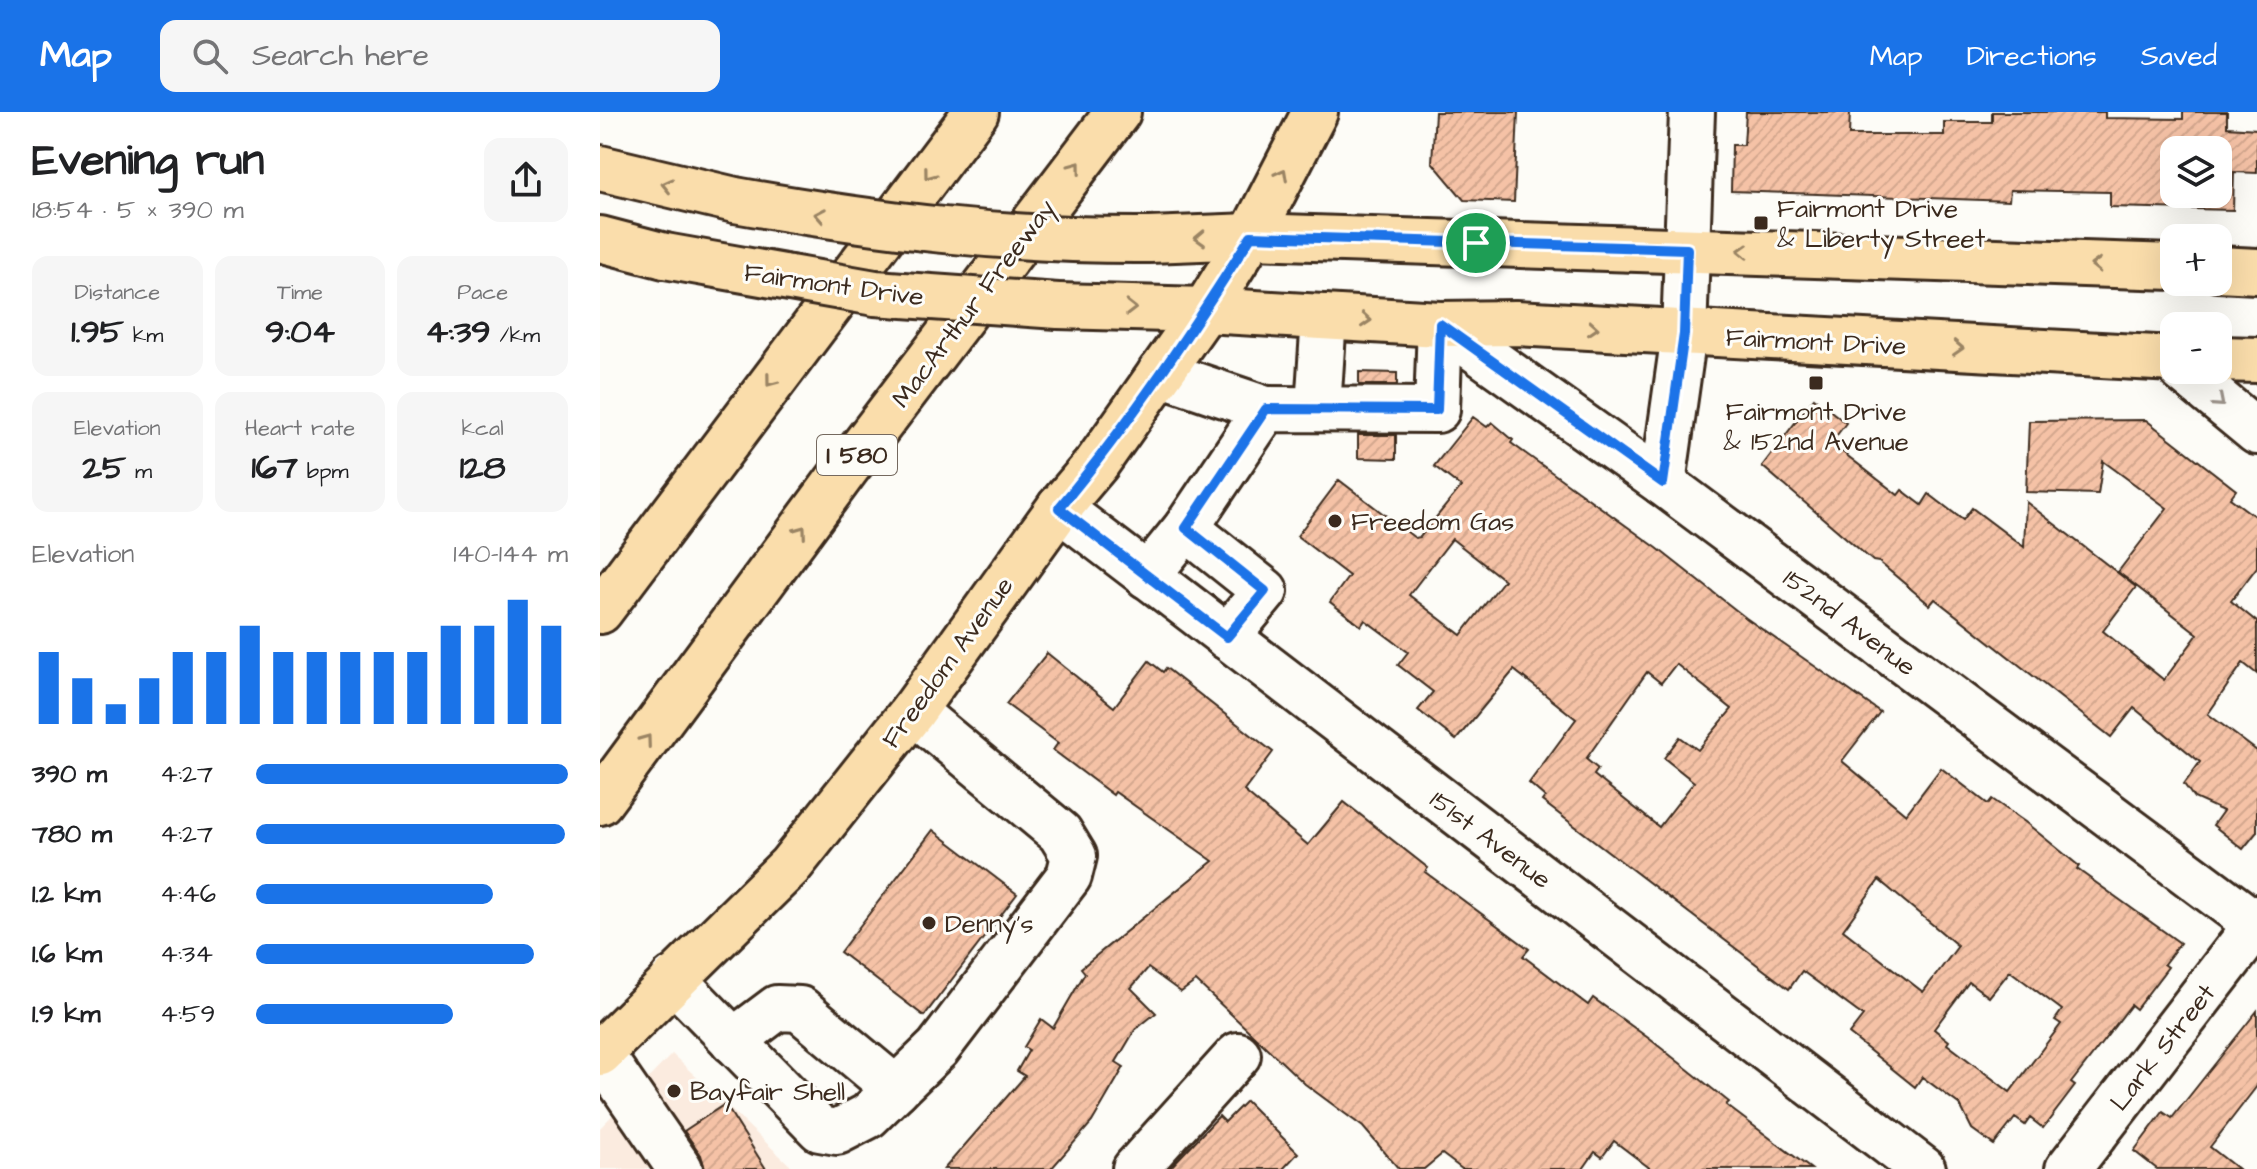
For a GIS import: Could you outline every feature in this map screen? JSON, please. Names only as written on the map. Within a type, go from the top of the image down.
[{"type":"main road","points":[[600,611],[976,112]]},
{"type":"main road","name":"MacArthur Freeway","points":[[600,802],[1118,112]]},
{"type":"main road","name":"Freedom Avenue","points":[[600,1053],[790,866],[913,711],[1059,508],[1097,463],[1205,310],[1251,236],[1315,112]]},
{"type":"main road","points":[[600,168],[735,200],[949,232],[1048,241],[1251,236],[2160,266]]},
{"type":"main road","name":"Fairmont Drive","points":[[600,239],[665,256],[875,293],[1058,306],[1205,310],[1440,324],[1516,323],[2160,361]]},
{"type":"main road","points":[[2232,270],[2257,271]]},
{"type":"main road","points":[[2232,359],[2257,360]]},
{"type":"street","points":[[1663,483],[1684,334],[1692,112]]},
{"type":"street","points":[[1318,408],[1324,317]]},
{"type":"street","points":[[1160,373],[1266,409],[1437,410],[1440,324]]},
{"type":"street","name":"152nd Avenue","points":[[1440,324],[1663,483],[2257,925]]},
{"type":"street","points":[[2201,384],[2257,432]]},
{"type":"street","points":[[1147,576],[1186,528],[1266,409]]},
{"type":"street","name":"151st Avenue","points":[[1059,508],[1923,1169]]},
{"type":"street","points":[[1186,528],[1265,591],[1227,637]]},
{"type":"street","points":[[673,979],[820,1129],[837,1132],[868,1116],[938,1048],[1069,876],[1074,856],[1060,833],[913,711]]},
{"type":"street","name":"Lark Street","points":[[2068,1169],[2257,925]]},
{"type":"street","points":[[733,1041],[777,1008],[800,1009],[896,1089]]},
{"type":"street","points":[[600,1053],[672,1165]]},
{"type":"street","points":[[1135,1169],[1238,1055]]},
{"type":"shaded area","name":"Bayfair Shell","points":[[672,1054],[794,1169],[600,1169],[600,1128]]},
{"type":"building","points":[[1435,112],[1518,112],[1514,202],[1464,200],[1432,162]]},
{"type":"building","points":[[1746,112],[1850,112],[1849,135],[1944,135],[1944,122],[1992,122],[1992,112],[2105,112],[2105,118],[2183,119],[2183,112],[2227,112],[2227,127],[2257,129],[2257,173],[2234,172],[2233,210],[2110,207],[2110,192],[2010,190],[2009,201],[1731,191],[1732,145],[1744,145]]},
{"type":"building","points":[[1359,372],[1397,373],[1397,385],[1359,385]]},
{"type":"building","points":[[1814,398],[1846,423],[1831,443],[1898,495],[1902,490],[1922,505],[1929,494],[1963,520],[1972,508],[2024,547],[2026,502],[2136,587],[2103,631],[2164,680],[2198,634],[2118,572],[2167,508],[2103,461],[2098,494],[2026,492],[2029,421],[2146,420],[2236,490],[2230,498],[2257,518],[2257,567],[2231,601],[2257,622],[2257,674],[2243,663],[2208,714],[2257,751],[2257,832],[2243,849],[2213,825],[2223,811],[2194,798],[2184,784],[2200,762],[2134,708],[2111,737],[1935,599],[1930,605],[1879,562],[1873,561],[1762,466]]},
{"type":"building","points":[[1473,417],[1487,427],[1492,422],[1513,440],[1511,443],[1657,548],[1746,618],[1880,712],[1842,761],[1906,814],[1941,768],[1988,804],[1992,799],[2025,822],[2079,866],[2077,869],[2180,943],[2164,964],[2168,967],[2136,1009],[2131,1005],[2071,1083],[2075,1086],[2043,1128],[2030,1118],[2025,1125],[2015,1118],[1994,1145],[1972,1129],[1960,1105],[1922,1077],[1915,1087],[1849,1034],[1863,1016],[1802,971],[1789,989],[1542,801],[1545,797],[1529,783],[1576,719],[1514,670],[1456,740],[1418,710],[1433,692],[1398,665],[1408,652],[1365,620],[1361,626],[1330,602],[1349,576],[1297,536],[1339,480],[1415,538],[1420,537],[1461,487],[1434,466]],"holes":[[[1452,539],[1504,580],[1461,635],[1409,595]],[[1676,664],[1732,709],[1698,750],[1680,737],[1664,758],[1694,782],[1659,827],[1594,775],[1598,769],[1586,759],[1647,672],[1661,683]],[[1879,880],[1958,946],[1923,992],[1843,930]],[[2010,971],[2062,1010],[2055,1020],[2061,1024],[2010,1092],[1947,1044],[1949,1041],[1934,1029],[1969,982],[1989,997]]]},
{"type":"building","points":[[1358,435],[1396,435],[1396,459],[1358,458]]},
{"type":"building","points":[[1047,653],[1114,707],[1149,661],[1163,672],[1166,668],[1273,752],[1244,791],[1308,845],[1344,802],[1428,868],[1425,872],[1529,949],[1523,956],[1588,1005],[1593,998],[1651,1040],[1729,1102],[1726,1105],[1811,1169],[1651,1169],[1614,1141],[1602,1157],[1595,1152],[1583,1169],[1462,1169],[1442,1154],[1424,1169],[1399,1169],[1363,1127],[1305,1084],[1196,981],[1181,992],[1148,968],[1131,988],[1156,1013],[1135,1030],[1116,1062],[1124,1067],[1092,1122],[1051,1169],[944,1169],[1025,1076],[1017,1071],[1029,1050],[1024,1047],[1041,1019],[1053,1028],[1085,973],[1081,968],[1213,861],[1115,792],[1113,795],[1053,750],[1058,743],[1006,704]]},
{"type":"building","name":"Denny's","points":[[933,830],[1017,894],[924,1016],[840,952]]},
{"type":"building","points":[[2257,1011],[2257,1086],[2210,1147],[2238,1169],[2157,1169],[2134,1151],[2163,1112],[2172,1118]]},
{"type":"building","points":[[1246,1101],[1298,1153],[1283,1169],[1169,1169],[1219,1116],[1225,1122]]},
{"type":"building","points":[[725,1104],[766,1169],[705,1169],[701,1155],[684,1131]]},
{"type":"place","name":"Fairmont Drive & Liberty Street","points":[[1761,223]]},
{"type":"place","name":"Fairmont Drive & 152nd Avenue","points":[[1816,383]]},
{"type":"place","name":"Freedom Gas","points":[[1335,521]]},
{"type":"place","name":"Denny's","points":[[929,923]]},
{"type":"place","name":"Bayfair Shell","points":[[674,1091]]},
{"type":"route","points":[[1251,236],[1476,243],[1687,249],[1684,334],[1663,483],[1440,324],[1437,410],[1266,409],[1186,528],[1265,591],[1227,637],[1059,508],[1097,463],[1205,310],[1251,236]]}]
